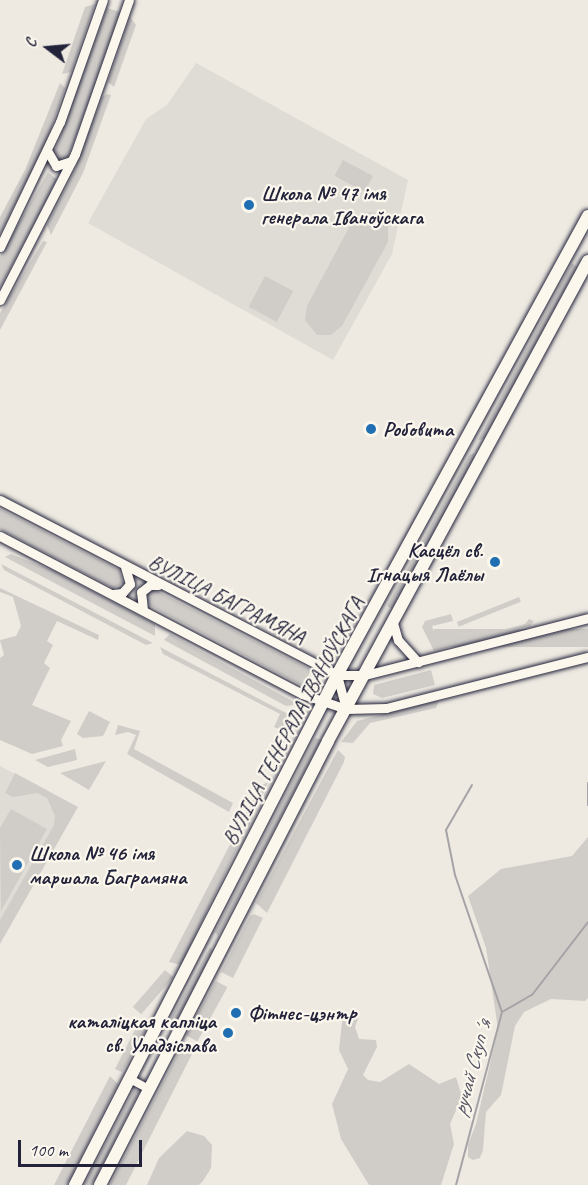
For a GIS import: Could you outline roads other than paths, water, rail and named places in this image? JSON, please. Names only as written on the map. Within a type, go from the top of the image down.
[{"type":"main road","name":"ВУЛІЦА ГЕНЕРАЛА ІВАНОЎСКАГА","points":[[75,1185],[322,703],[588,216]]},
{"type":"main road","name":"ВУЛІЦА ГЕНЕРАЛА ІВАНОЎСКАГА","points":[[100,1185],[346,710],[588,261]]},
{"type":"main road","points":[[471,430],[475,443],[483,445],[491,441]]},
{"type":"main road","points":[[460,450],[465,447],[475,448],[479,462]]},
{"type":"main road","points":[[209,926],[215,940],[229,936]]},
{"type":"main road","points":[[199,945],[213,944],[219,956]]},
{"type":"street","points":[[0,247],[39,173],[103,0]]},
{"type":"street","points":[[0,300],[72,160],[129,0]]},
{"type":"street","points":[[48,150],[48,158],[56,166],[63,166],[72,160]]},
{"type":"street","points":[[39,173],[54,170],[61,183]]},
{"type":"street","name":"ВУЛІЦА БАГРАМЯНА","points":[[0,500],[158,585],[337,675],[365,675],[588,618]]},
{"type":"street","points":[[0,536],[322,703],[346,710],[386,708],[588,657]]},
{"type":"street","points":[[108,592],[119,594],[128,588],[129,573],[121,565]]},
{"type":"street","points":[[145,611],[139,603],[141,592],[150,585],[158,585]]},
{"type":"street","points":[[393,623],[398,640],[418,662]]},
{"type":"street","points":[[337,675],[346,710]]},
{"type":"street","points":[[130,1079],[149,1089]]},
{"type":"waterway","name":"ручай Скупʼя","points":[[588,783],[588,805]]},
{"type":"waterway","points":[[472,785],[446,830],[455,875],[502,1012]]},
{"type":"waterway","name":"ручай Скупʼя","points":[[456,1185],[502,1012],[532,995],[588,922]]},
{"type":"place","name":"Школа № 47 імя генерала Іваноўскага","points":[[249,205]]},
{"type":"place","name":"Робовита","points":[[371,429]]},
{"type":"place","name":"Касцёл св. Ігнацыя Лаёлы","points":[[495,562]]},
{"type":"place","name":"Школа № 46 імя маршала Баграмяна","points":[[17,865]]},
{"type":"place","name":"Фітнес-цэнтр","points":[[236,1013]]},
{"type":"place","name":"каталіцкая капліца св. Уладзіслава","points":[[228,1033]]}]
